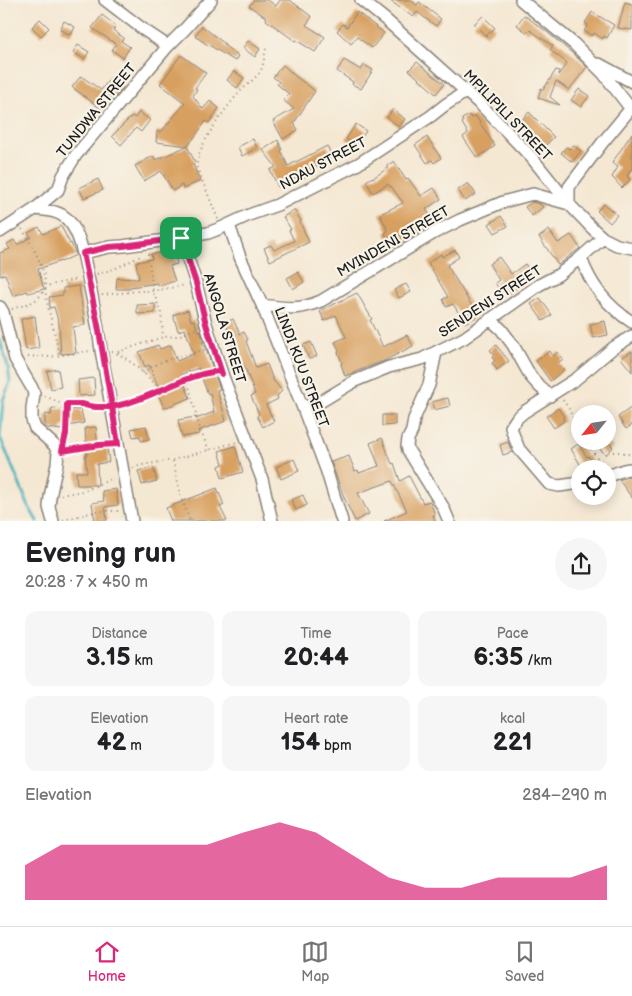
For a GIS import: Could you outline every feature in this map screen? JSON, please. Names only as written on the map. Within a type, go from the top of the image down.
[{"type":"street","points":[[105,0],[168,46]]},
{"type":"street","name":"TUNDWA STREET","points":[[0,232],[35,209],[58,190],[63,176],[76,155],[168,46],[211,0]]},
{"type":"street","name":"MPILIPILI STREET","points":[[361,0],[467,91],[532,158],[569,204],[603,238],[632,248]]},
{"type":"street","points":[[521,0],[574,44],[603,73],[632,108],[602,142],[569,187],[569,204]]},
{"type":"street","points":[[589,60],[632,82]]},
{"type":"street","name":"NDAU STREET","points":[[181,238],[208,233],[225,227],[276,205],[358,164],[467,91]]},
{"type":"street","name":"MVINDENI STREET","points":[[262,305],[290,309],[301,308],[321,301],[434,233],[503,202],[533,194],[569,204]]},
{"type":"street","points":[[35,209],[51,211],[62,215],[73,226],[83,253],[131,518]]},
{"type":"street","name":"LINDI KUU STREET","points":[[225,227],[262,305],[303,408],[326,470],[342,521]]},
{"type":"street","points":[[83,253],[109,247],[181,238]]},
{"type":"street","name":"ANGOLA STREET","points":[[181,238],[222,374],[262,479],[272,521]]},
{"type":"street","name":"SENDENI STREET","points":[[303,408],[320,402],[355,381],[389,366],[422,359],[464,338],[539,285],[558,275],[603,238]]},
{"type":"street","points":[[581,258],[602,296],[632,322]]},
{"type":"street","points":[[1,310],[15,359],[34,394],[32,420],[35,428],[60,451],[50,497],[49,507],[53,521]]},
{"type":"street","points":[[490,319],[514,345],[531,377],[551,395]]},
{"type":"street","points":[[571,484],[559,486],[549,484],[519,449],[511,427],[517,418],[576,379],[613,348],[632,336]]},
{"type":"street","points":[[436,352],[429,385],[414,419],[407,446],[443,507],[449,521]]},
{"type":"path","points":[[225,227],[197,168],[198,159],[202,146],[228,107],[238,93],[260,71],[266,49]]},
{"type":"path","points":[[17,221],[38,258],[44,275],[45,289],[59,356]]},
{"type":"path","points":[[1,310],[35,300],[50,285],[114,269],[148,252],[153,290],[161,313],[163,338]]},
{"type":"path","points":[[92,296],[153,290],[196,283]]},
{"type":"path","points":[[15,359],[59,356],[101,350],[118,352],[163,338],[178,336],[206,324]]},
{"type":"path","points":[[143,373],[166,361],[205,350],[215,351]]},
{"type":"path","points":[[118,352],[161,390]]},
{"type":"path","points":[[32,388],[60,403],[112,407],[142,398],[187,378],[218,371],[222,374]]},
{"type":"path","points":[[187,378],[200,430],[208,450]]},
{"type":"path","points":[[551,395],[557,395],[563,399],[571,413]]},
{"type":"path","points":[[67,404],[66,434],[60,451],[118,444]]},
{"type":"path","points":[[50,497],[87,490],[142,465],[173,460],[246,439]]},
{"type":"path","points":[[592,450],[598,459],[607,465],[627,469]]},
{"type":"path","points":[[613,452],[632,455]]},
{"type":"path","points":[[173,460],[182,500],[190,521]]},
{"type":"path","points":[[60,521],[98,511],[115,510],[131,518]]},
{"type":"building","points":[[254,0],[268,0],[276,6],[280,0],[290,0],[312,17],[306,25],[325,37],[315,52],[295,41],[249,6]]},
{"type":"building","points":[[389,0],[410,0],[417,5],[419,2],[441,19],[436,26],[417,12],[413,17]]},
{"type":"building","points":[[625,2],[632,4],[632,30],[618,28]]},
{"type":"building","points":[[357,12],[384,33],[372,48],[357,37],[351,44],[337,31],[343,24],[347,27]]},
{"type":"building","points":[[592,12],[614,25],[607,38],[604,36],[603,39],[594,33],[592,36],[584,31],[588,25],[585,23]]},
{"type":"building","points":[[102,15],[116,26],[113,30],[124,38],[121,41],[130,47],[123,58],[112,50],[116,44],[92,28]]},
{"type":"building","points":[[524,15],[547,32],[587,67],[569,90],[556,81],[550,97],[560,105],[538,98],[541,88],[543,90],[556,70],[559,71],[558,75],[567,63],[550,50],[553,46],[530,30],[527,33],[517,25]]},
{"type":"building","points":[[483,16],[495,28],[486,36],[474,24]]},
{"type":"building","points":[[40,19],[49,28],[41,36],[32,27]]},
{"type":"building","points":[[64,21],[75,27],[71,35],[60,30]]},
{"type":"building","points":[[202,26],[238,56],[235,61],[195,36]]},
{"type":"building","points":[[248,41],[260,49],[255,57],[243,48]]},
{"type":"building","points":[[78,45],[89,52],[84,59],[73,52]]},
{"type":"building","points":[[181,55],[206,73],[195,88],[197,89],[193,96],[203,109],[210,101],[219,108],[209,123],[206,121],[188,146],[156,142],[157,131],[161,132],[185,103],[160,84]]},
{"type":"building","points":[[344,60],[361,70],[364,65],[373,70],[361,89],[337,71]]},
{"type":"building","points":[[417,62],[444,84],[436,94],[409,70]]},
{"type":"building","points":[[283,65],[315,91],[294,123],[298,130],[283,139],[273,121],[294,109],[283,100],[289,94],[277,84],[279,82],[273,77]]},
{"type":"building","points":[[234,71],[244,78],[237,88],[227,80]]},
{"type":"building","points":[[81,76],[101,90],[111,77],[123,87],[101,109],[72,87]]},
{"type":"building","points":[[579,89],[589,96],[581,107],[571,100]]},
{"type":"building","points":[[393,109],[405,119],[399,127],[387,117]]},
{"type":"building","points":[[139,112],[150,120],[141,132],[136,128],[121,145],[112,136],[132,116],[135,118]]},
{"type":"building","points":[[529,112],[554,137],[544,147],[535,135],[520,122]]},
{"type":"building","points":[[469,115],[471,118],[475,115],[495,146],[477,158],[463,137],[468,133],[462,123],[462,119]]},
{"type":"building","points":[[356,124],[366,131],[356,146],[346,139]]},
{"type":"building","points":[[632,133],[632,168],[627,176],[630,180],[622,188],[612,177],[618,167],[612,163]]},
{"type":"building","points":[[427,137],[441,158],[434,163],[432,160],[427,163],[415,145]]},
{"type":"building","points":[[253,139],[257,148],[242,156],[238,147]]},
{"type":"building","points":[[278,140],[288,166],[327,146],[333,158],[311,169],[313,173],[278,187],[270,170],[276,167],[263,150]]},
{"type":"building","points":[[573,145],[581,151],[572,162],[561,153],[566,147],[570,149]]},
{"type":"building","points":[[187,146],[195,162],[193,164],[200,181],[183,189],[182,185],[173,191],[161,171],[144,181],[135,166],[153,156],[156,160]]},
{"type":"building","points":[[394,161],[406,180],[408,178],[421,196],[434,188],[441,199],[426,209],[435,223],[408,240],[392,247],[385,233],[388,231],[380,214],[403,203],[388,184],[373,193],[366,181],[388,168],[387,166]]},
{"type":"building","points":[[98,179],[103,190],[84,198],[79,188]]},
{"type":"building","points":[[468,183],[476,194],[465,201],[458,190]]},
{"type":"building","points":[[532,202],[543,207],[532,216],[525,207]]},
{"type":"building","points":[[604,204],[617,215],[610,223],[597,211]]},
{"type":"building","points":[[294,210],[301,221],[309,242],[270,261],[264,248],[271,245],[274,250],[294,241],[289,230],[291,229],[283,217]]},
{"type":"building","points":[[501,216],[508,226],[495,233],[489,224]]},
{"type":"building","points":[[61,226],[76,255],[38,269],[44,289],[28,293],[27,291],[13,296],[5,274],[0,276],[0,253],[10,249],[7,244],[14,240],[17,245],[31,237],[28,233],[39,227],[43,234]]},
{"type":"building","points":[[549,230],[558,243],[571,235],[580,248],[558,265],[539,237]]},
{"type":"building","points":[[455,250],[459,257],[447,265],[478,316],[465,323],[453,304],[446,307],[443,299],[448,297],[428,263],[441,254],[442,257]]},
{"type":"building","points":[[167,252],[167,255],[174,253],[177,264],[170,266],[175,281],[158,286],[158,283],[130,287],[130,289],[116,289],[117,278],[139,279],[136,262],[152,259],[151,254]]},
{"type":"building","points":[[499,257],[511,274],[525,264],[534,276],[504,296],[495,283],[499,280],[489,264]]},
{"type":"building","points":[[298,272],[304,282],[293,289],[287,278]]},
{"type":"building","points":[[406,284],[411,292],[399,298],[394,290]]},
{"type":"building","points":[[79,286],[85,325],[73,327],[76,353],[61,354],[59,324],[54,307],[50,308],[49,297],[63,295],[63,288]]},
{"type":"building","points":[[357,293],[372,319],[370,320],[383,347],[407,335],[413,346],[386,360],[345,376],[335,342],[346,337],[336,315],[324,321],[320,311]]},
{"type":"building","points":[[540,298],[552,315],[543,321],[531,304]]},
{"type":"building","points":[[155,304],[155,313],[137,314],[137,305]]},
{"type":"building","points":[[188,310],[191,321],[194,320],[198,331],[200,330],[204,342],[202,342],[220,389],[217,390],[226,421],[198,431],[199,434],[182,437],[178,420],[195,417],[196,419],[214,412],[210,393],[208,394],[198,368],[181,375],[190,398],[164,408],[158,394],[161,393],[149,365],[145,367],[139,352],[158,345],[160,349],[171,345],[177,361],[194,354],[185,329],[178,331],[173,315]]},
{"type":"building","points":[[35,316],[39,348],[26,350],[21,319]]},
{"type":"building","points":[[233,319],[240,334],[244,332],[248,340],[246,341],[256,368],[267,364],[273,380],[282,391],[277,396],[278,399],[266,405],[274,421],[263,427],[257,416],[259,414],[251,396],[255,394],[244,365],[241,366],[230,338],[232,337],[225,323]]},
{"type":"building","points":[[605,321],[608,335],[593,338],[590,324]]},
{"type":"building","points":[[311,342],[317,356],[309,359],[303,345]]},
{"type":"building","points":[[496,345],[509,361],[497,370],[492,363],[495,361],[492,357],[494,355],[490,350]]},
{"type":"building","points":[[550,351],[553,356],[558,352],[563,359],[558,363],[564,370],[550,381],[536,361]]},
{"type":"building","points":[[632,351],[632,372],[621,358]]},
{"type":"building","points":[[58,369],[61,387],[51,389],[47,371]]},
{"type":"building","points":[[94,378],[95,395],[79,396],[78,380]]},
{"type":"building","points":[[448,398],[450,406],[434,410],[432,402]]},
{"type":"building","points":[[632,407],[632,425],[626,429],[618,417]]},
{"type":"building","points":[[52,408],[81,410],[84,423],[62,427],[62,430],[47,428],[45,427],[45,414],[51,415]]},
{"type":"building","points":[[558,408],[564,417],[564,421],[554,428],[546,416]]},
{"type":"building","points":[[382,415],[395,415],[395,425],[382,426]]},
{"type":"building","points":[[146,426],[149,439],[141,441],[140,436],[133,437],[131,429]]},
{"type":"building","points":[[96,427],[98,449],[107,447],[109,462],[97,464],[98,485],[77,485],[76,472],[87,472],[85,428]]},
{"type":"building","points":[[382,438],[400,481],[409,476],[423,503],[430,501],[435,521],[384,521],[407,511],[392,481],[358,493],[369,514],[355,521],[331,462],[349,456],[355,471],[358,470],[359,473],[379,466],[370,443]]},
{"type":"building","points":[[508,442],[512,452],[503,455],[500,445]]},
{"type":"building","points":[[235,446],[243,472],[222,478],[219,466],[223,464],[219,451]]},
{"type":"building","points":[[572,450],[582,450],[591,460],[578,460]]},
{"type":"building","points":[[601,450],[610,450],[606,455]]},
{"type":"building","points":[[294,459],[299,471],[281,479],[276,467]]},
{"type":"building","points":[[153,467],[157,481],[142,485],[138,471]]},
{"type":"building","points":[[632,476],[632,498],[619,480]]},
{"type":"building","points":[[217,488],[224,505],[220,507],[227,521],[171,521],[166,508]]},
{"type":"building","points":[[116,489],[118,505],[105,507],[107,520],[95,521],[92,503],[104,501],[102,491]]},
{"type":"building","points":[[303,495],[307,505],[296,510],[291,500]]},
{"type":"waterway","points":[[0,341],[8,366],[10,382],[3,400],[0,437],[29,507],[37,521]]},
{"type":"route","points":[[181,238],[100,248],[83,253],[112,407],[67,404],[66,434],[62,451],[118,444],[112,407],[142,398],[196,375],[218,371],[222,374],[181,238]]}]
